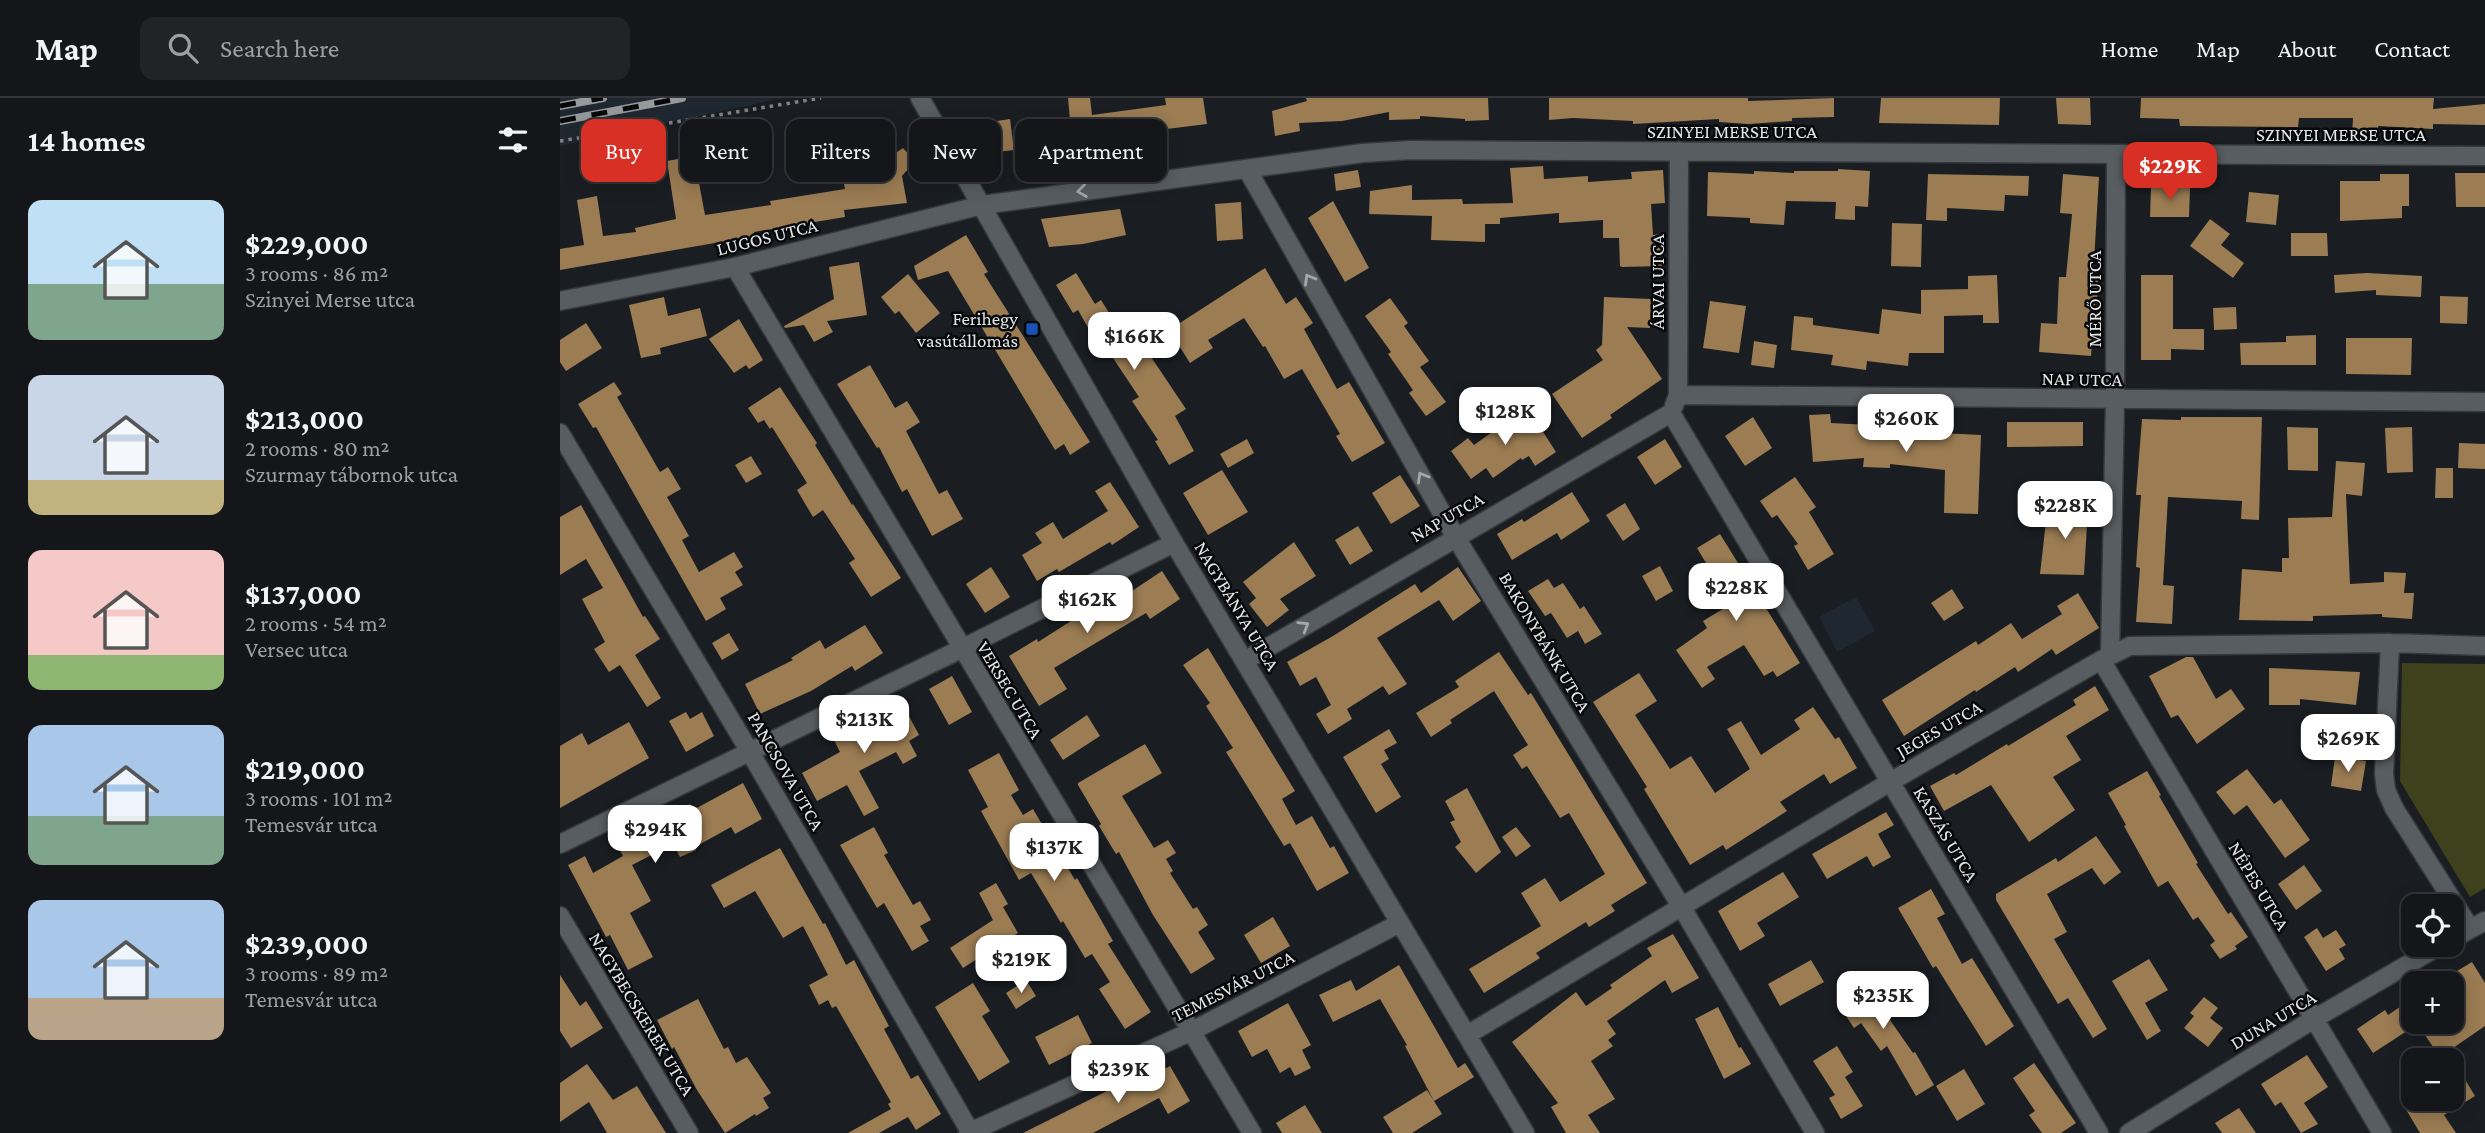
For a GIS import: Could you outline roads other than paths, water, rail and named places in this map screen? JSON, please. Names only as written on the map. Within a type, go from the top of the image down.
[{"type":"street","name":"NAGYBÁNYA UTCA","points":[[920,98],[1174,543],[1525,1133]]},
{"type":"street","name":"SZINYEI MERSE UTCA","points":[[982,205],[1363,153],[1411,149],[2485,156]]},
{"type":"street","name":"ÁRVAI UTCA","points":[[1671,412],[1678,395],[1679,151]]},
{"type":"street","name":"MÉRŐ UTCA","points":[[2106,657],[2115,401],[2116,154]]},
{"type":"street","name":"BAKONYBÁNK UTCA","points":[[1247,169],[1455,536],[1681,906],[1815,1133]]},
{"type":"street","name":"LUGOS UTCA","points":[[560,301],[735,267],[982,205]]},
{"type":"street","name":"VERSEC UTCA","points":[[735,267],[1252,1133]]},
{"type":"street","name":"NAP UTCA","points":[[1678,395],[2115,401],[2485,402]]},
{"type":"street","name":"NAP UTCA","points":[[1246,660],[1671,412]]},
{"type":"street","name":"KASZÁS UTCA","points":[[1671,412],[2099,1133]]},
{"type":"street","name":"PANCSOVA UTCA","points":[[560,433],[750,752],[970,1133]]},
{"type":"street","points":[[560,844],[1174,543]]},
{"type":"street","points":[[2390,643],[2384,774],[2386,790],[2395,807],[2478,925]]},
{"type":"street","name":"JEGES UTCA","points":[[1467,1035],[1890,782],[2106,657],[2130,646],[2390,643],[2485,646]]},
{"type":"street","name":"NÉPES UTCA","points":[[2106,657],[2382,1133]]},
{"type":"street","name":"NAGYBECSKEREK UTCA","points":[[560,916],[689,1133]]},
{"type":"street","name":"TEMESVÁR UTCA","points":[[970,1133],[1192,1031],[1399,923]]},
{"type":"street","name":"DUNA UTCA","points":[[2129,1133],[2420,957]]},
{"type":"railway","points":[[560,106],[603,98]]},
{"type":"railway","points":[[560,121],[682,98]]},
{"type":"place","name":"Ferihegy vasútállomás","points":[[1032,329]]}]
